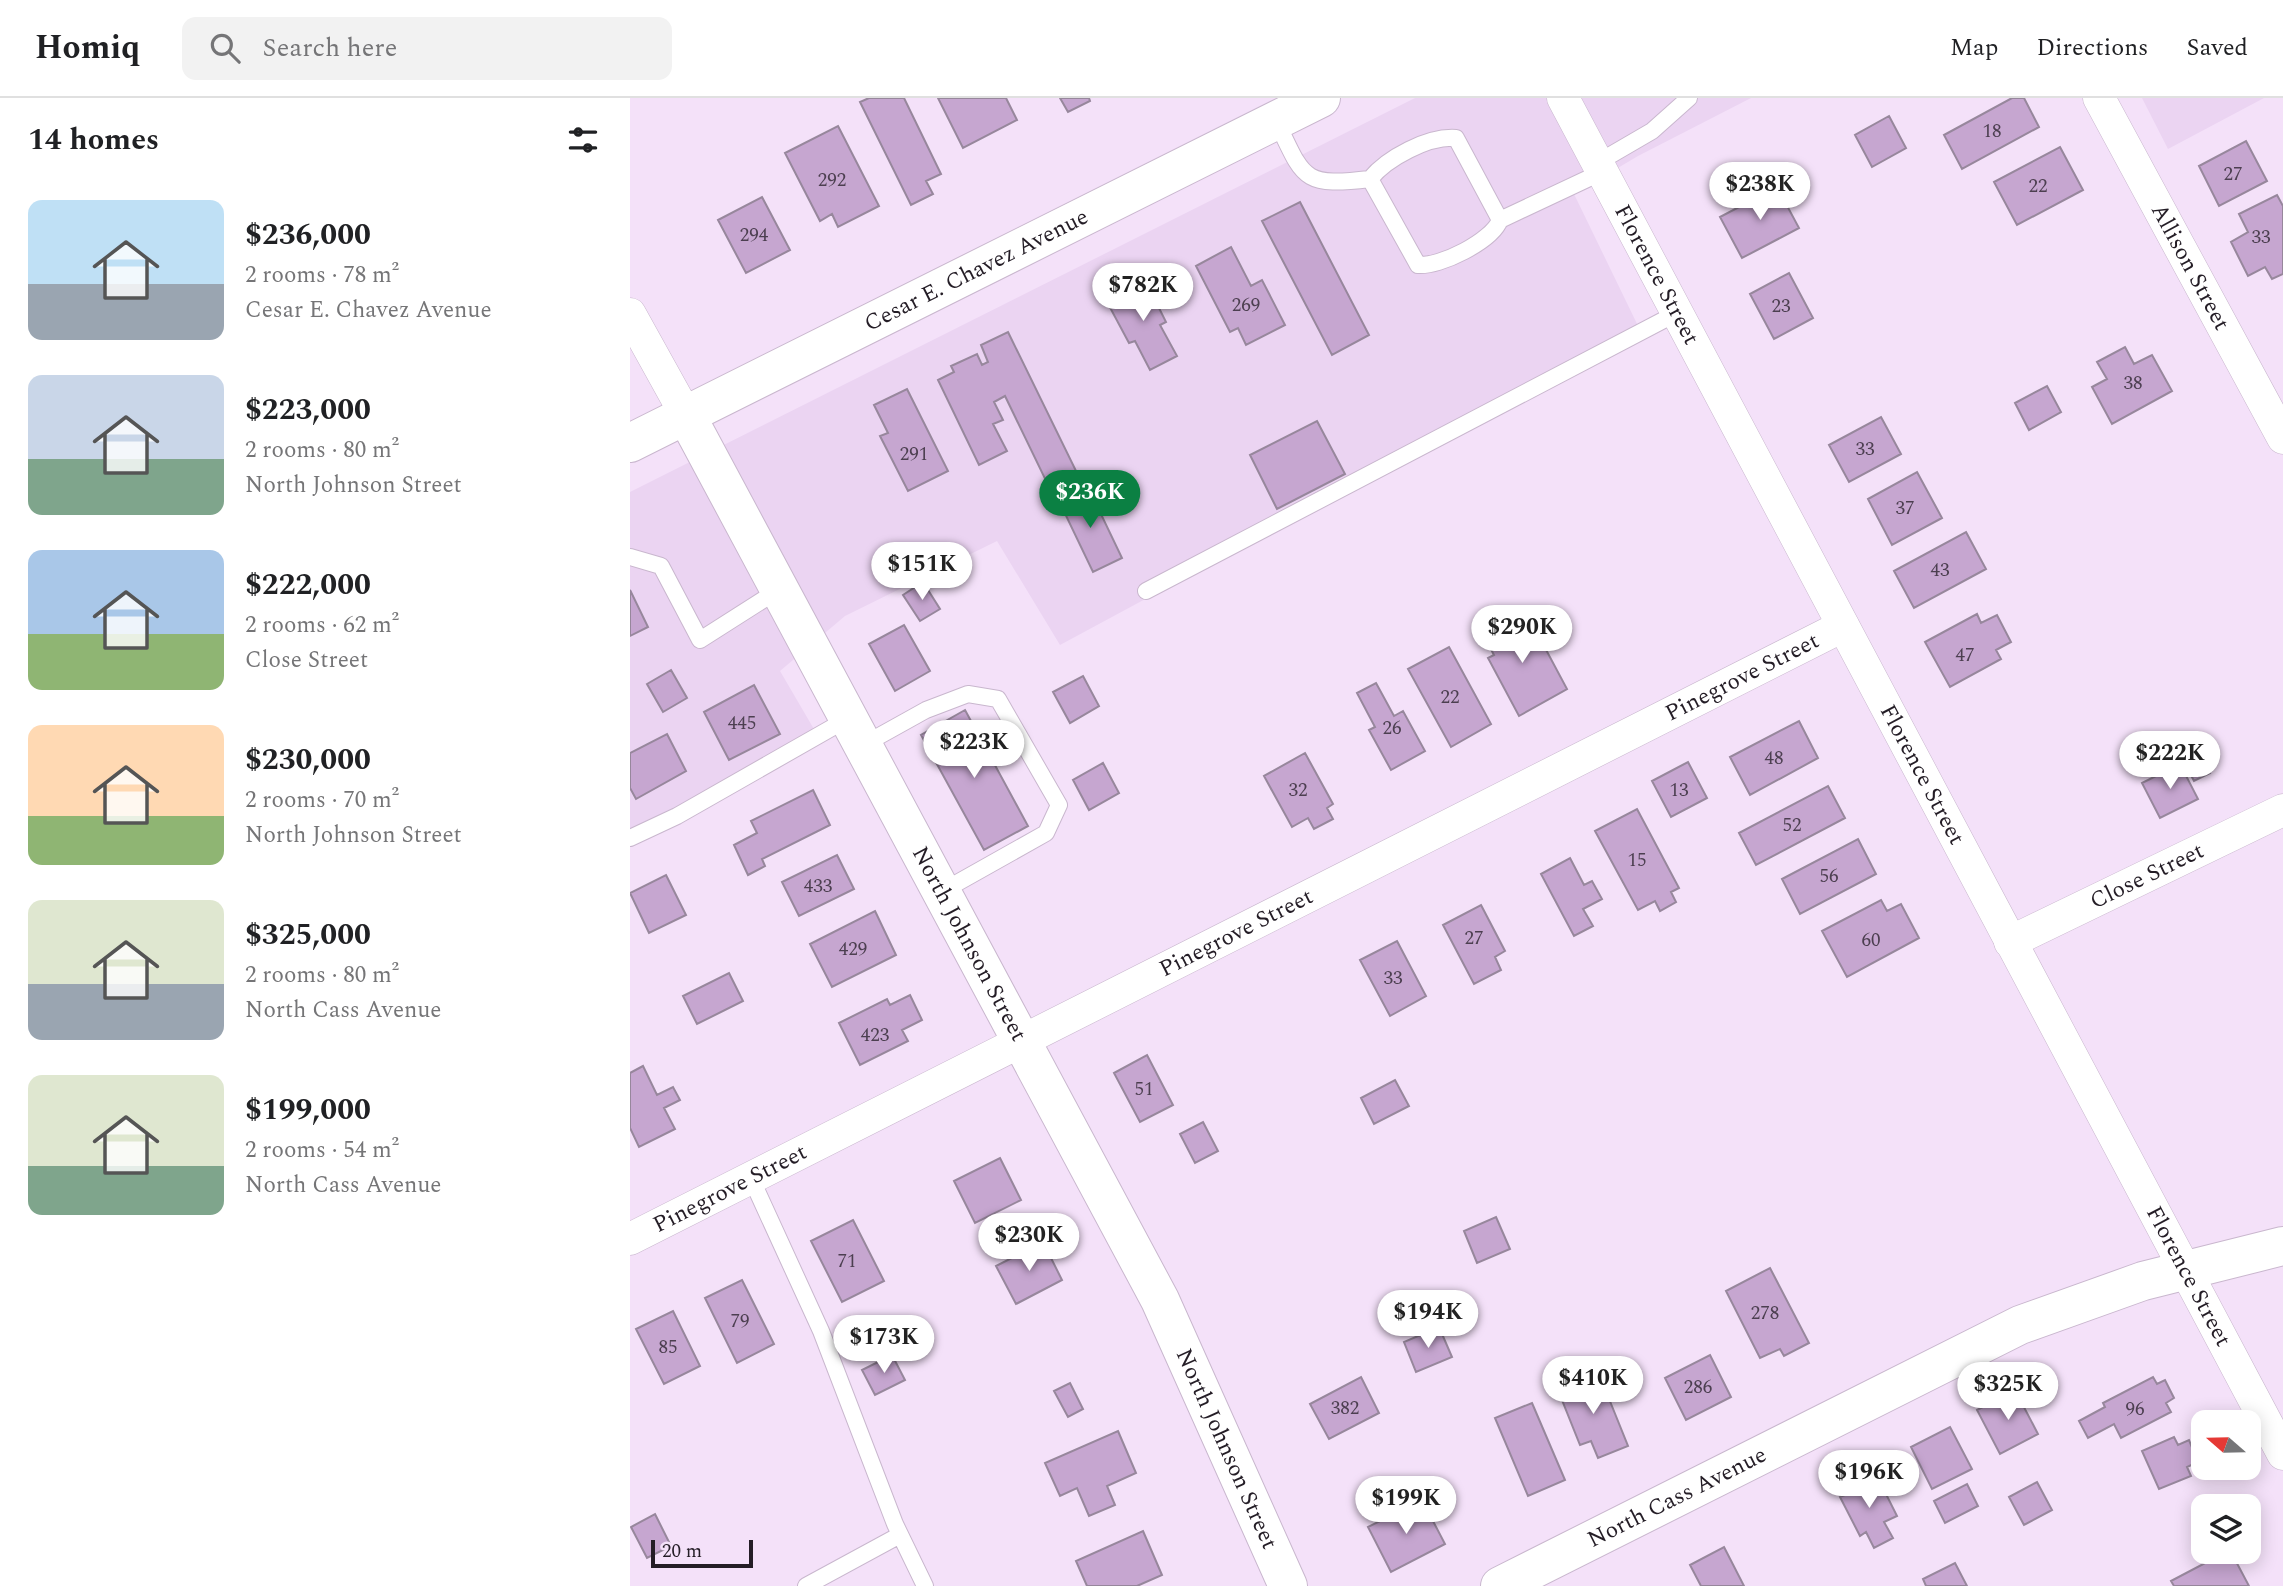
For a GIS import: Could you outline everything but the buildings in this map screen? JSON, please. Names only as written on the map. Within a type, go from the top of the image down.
[{"type":"main road","name":"Cesar E. Chavez Avenue","points":[[630,443],[1320,98]]},
{"type":"main road","name":"North Johnson Street","points":[[686,415],[1160,1300],[1288,1586]]},
{"type":"main road","name":"North Cass Avenue","points":[[1500,1586],[2007,1330],[2118,1289],[2283,1245]]},
{"type":"street","name":"Florence Street","points":[[1563,98],[2283,1454]]},
{"type":"street","name":"Allison Street","points":[[2099,98],[2283,438]]},
{"type":"street","name":"North Johnson Street","points":[[630,314],[686,415]]},
{"type":"street","name":"Pinegrove Street","points":[[630,1239],[1843,626]]},
{"type":"street","name":"Close Street","points":[[2010,942],[2283,810]]},
{"type":"lane","points":[[1370,179],[1418,265],[1432,267],[1495,233],[1500,220],[1600,168],[1652,131],[1689,98]]},
{"type":"lane","points":[[1276,120],[1296,162],[1311,179],[1328,184],[1370,179],[1379,167],[1440,137],[1455,138],[1500,220]]},
{"type":"lane","points":[[1146,592],[1677,313]]},
{"type":"lane","points":[[630,557],[661,566],[700,640],[780,589]]},
{"type":"lane","points":[[630,838],[856,731],[968,694],[998,699],[1059,805],[1046,833],[941,891]]},
{"type":"lane","points":[[751,1178],[821,1332],[900,1535],[925,1586]]},
{"type":"lane","points":[[806,1586],[900,1535]]},
{"type":"shaded area","points":[[1415,98],[1751,98],[1638,156],[1574,194],[1641,332],[1060,645],[997,541],[845,616],[780,671],[818,736],[630,832],[630,492]]},
{"type":"shaded area","points":[[2142,98],[2264,98],[2168,149]]}]
